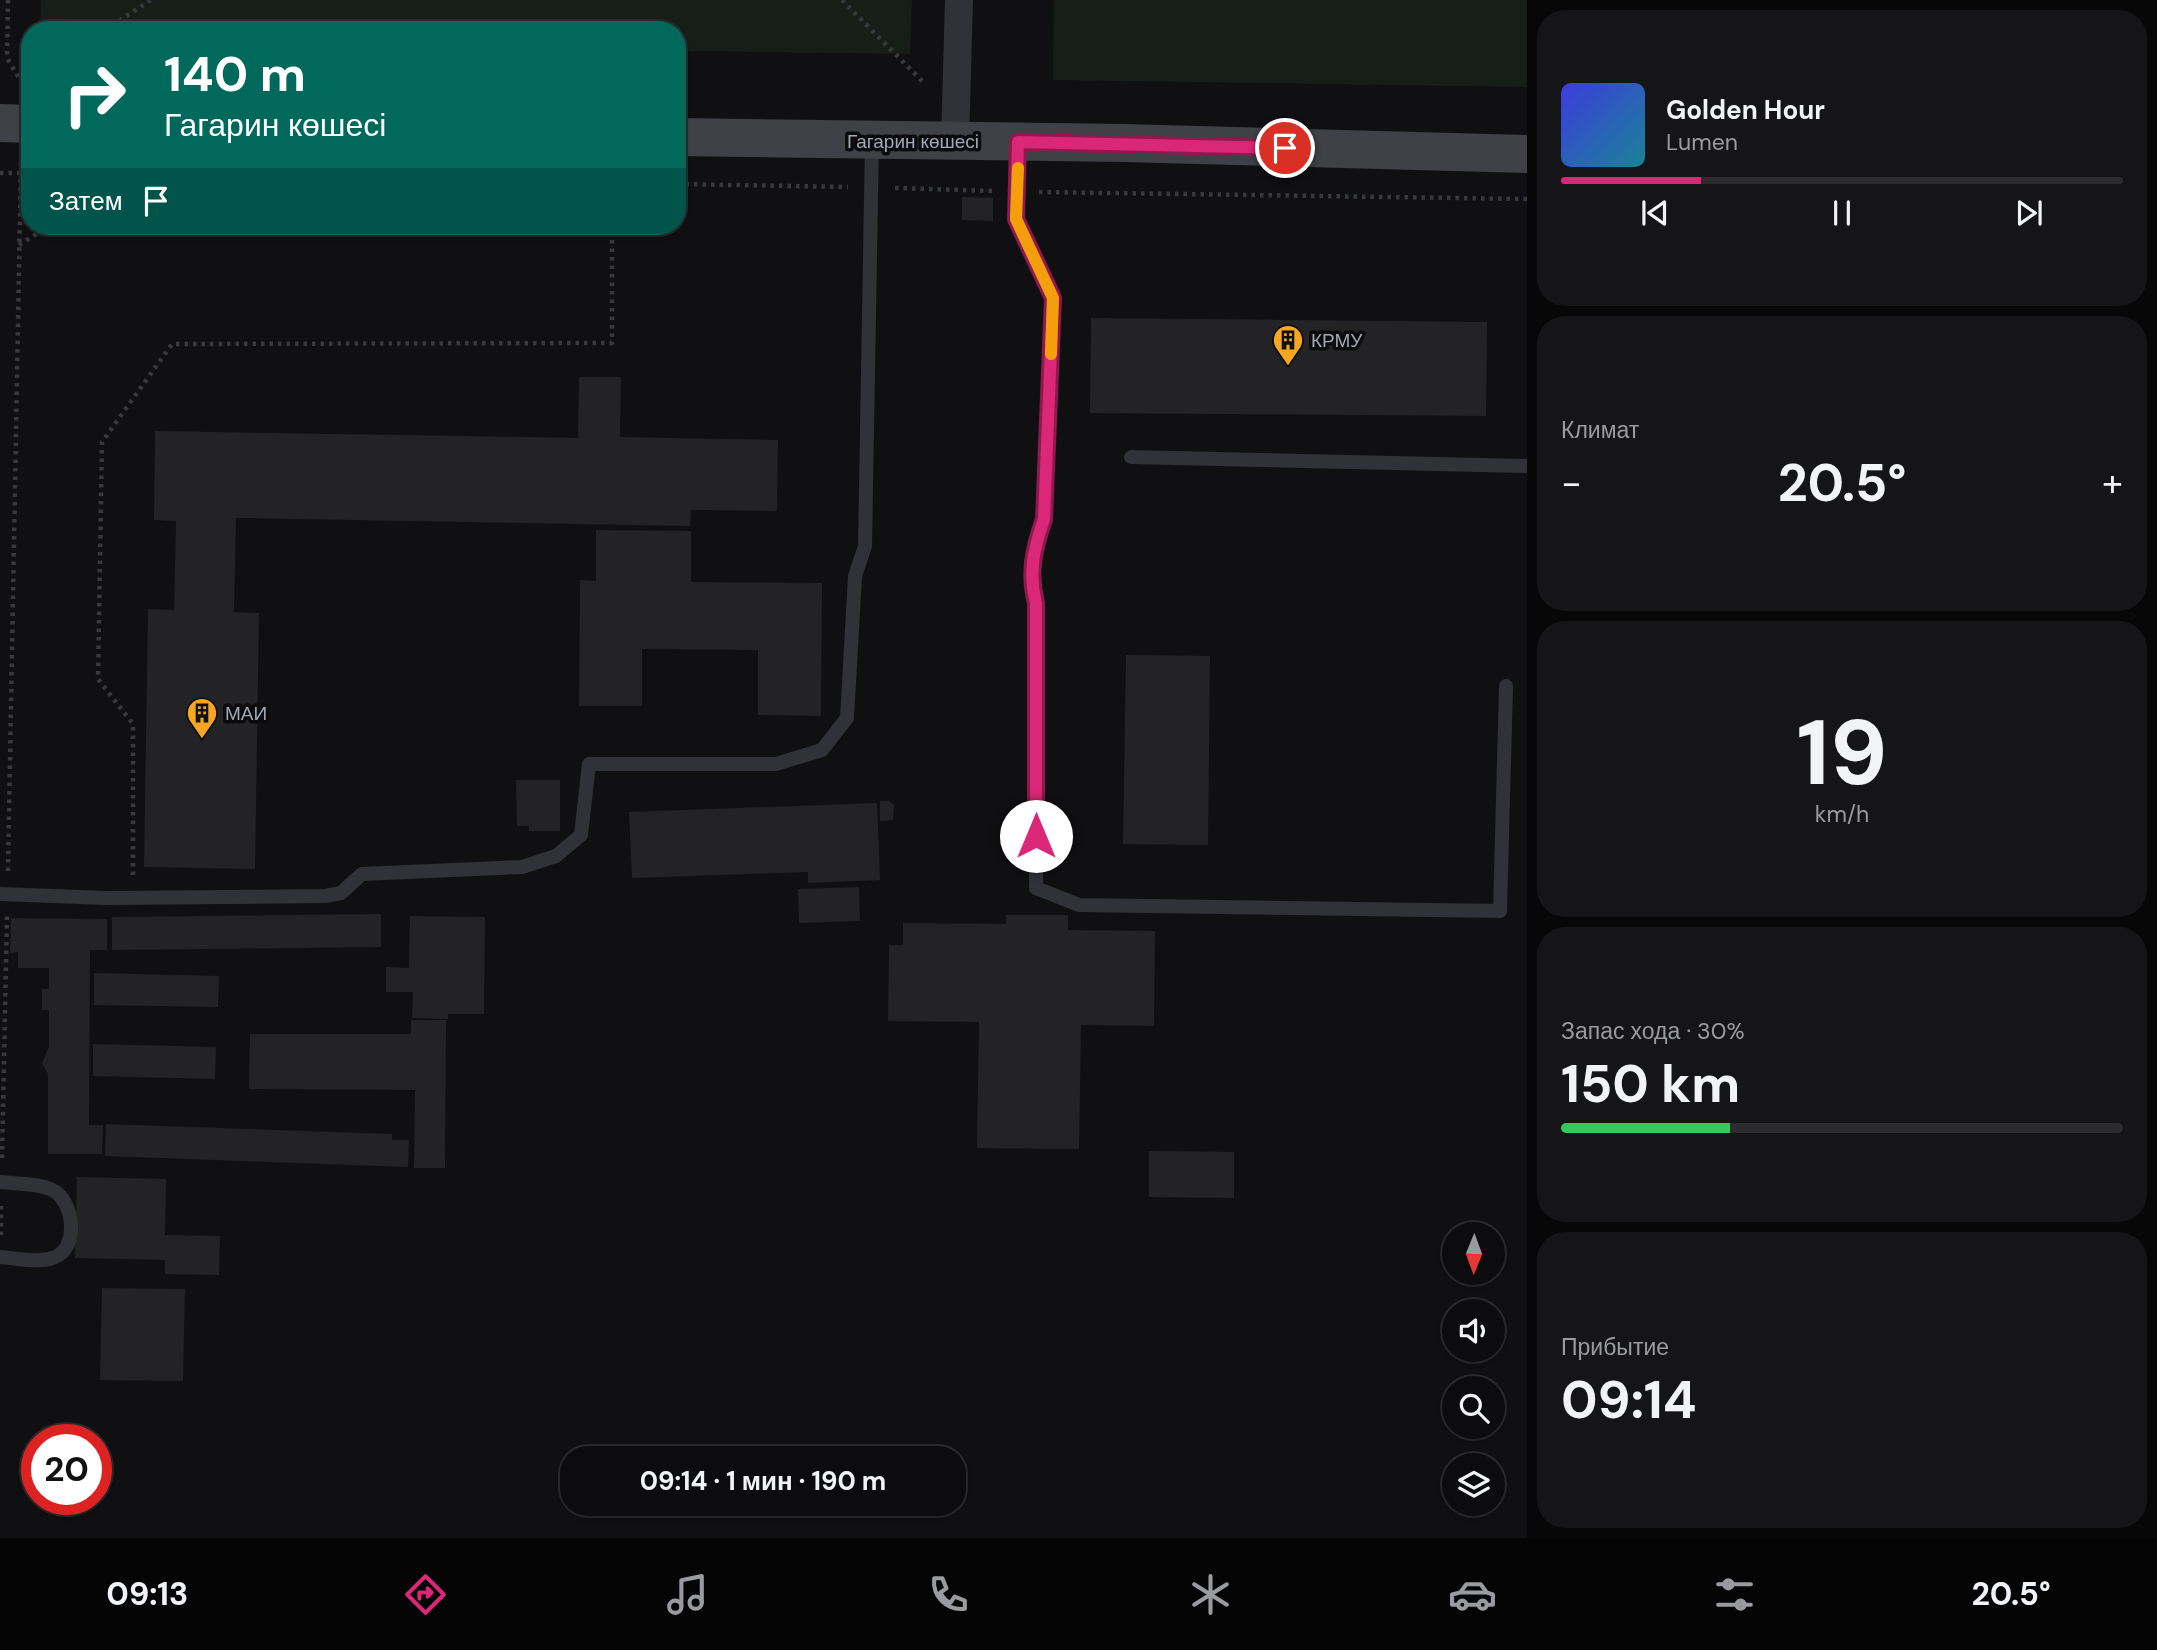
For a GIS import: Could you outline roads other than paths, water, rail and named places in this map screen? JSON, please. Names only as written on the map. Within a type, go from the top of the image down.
[{"type":"main road","name":"Гагарин көшесі","points":[[686,137],[873,141],[956,128],[1018,142],[1527,154]]},
{"type":"street","points":[[956,128],[959,0]]},
{"type":"lane","points":[[4,894],[107,898],[325,896],[341,893],[362,874],[522,867],[556,856],[581,835],[589,764],[776,764],[822,750],[847,718],[855,576],[865,546],[873,141]]},
{"type":"lane","points":[[1018,142],[1016,219],[1053,298],[1044,519],[1034,548],[1030,583],[1036,603],[1037,888],[1079,905],[1500,911],[1506,686]]},
{"type":"lane","points":[[1131,457],[1527,466]]},
{"type":"lane","points":[[0,1257],[35,1260],[56,1257],[65,1250],[70,1237],[70,1218],[65,1201],[56,1192],[1,1182]]},
{"type":"place","name":"КРМУ","points":[[1288,367]]},
{"type":"place","name":"МАИ","points":[[202,740]]}]
